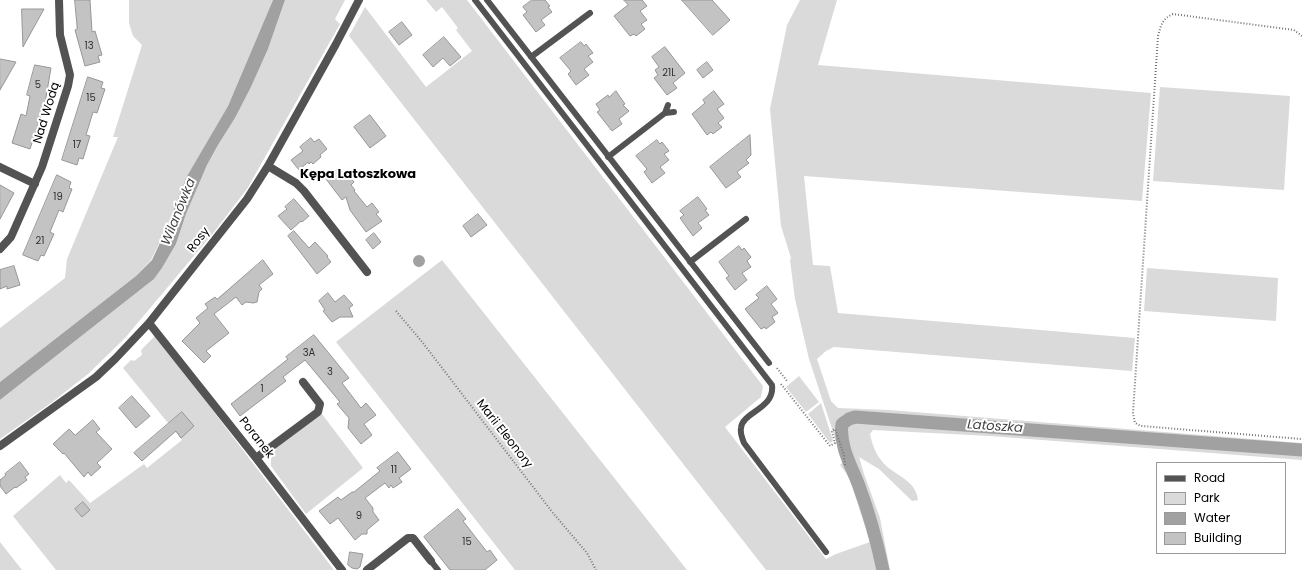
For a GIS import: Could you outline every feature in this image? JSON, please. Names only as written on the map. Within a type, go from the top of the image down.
[{"type":"street","name":"Nad Wodą","points":[[0,249],[12,237],[35,184],[68,86],[70,75],[60,35],[59,0]]},
{"type":"street","name":"Rosy","points":[[0,446],[96,377],[149,323],[247,199],[268,166],[359,0]]},
{"type":"street","points":[[268,166],[290,179],[304,191],[367,272]]},
{"type":"street","points":[[0,167],[35,184]]},
{"type":"street","name":"Poranek","points":[[149,323],[342,570]]},
{"type":"street","points":[[256,458],[318,412],[320,404],[303,382]]},
{"type":"street","points":[[367,570],[408,538],[413,538],[431,561]]},
{"type":"lane","points":[[475,0],[772,385],[773,392],[770,398],[760,409],[744,421],[741,427],[741,436],[744,443],[826,552]]},
{"type":"lane","points":[[486,0],[769,363]]},
{"type":"lane","points":[[531,57],[590,13]]},
{"type":"lane","points":[[665,113],[668,105]]},
{"type":"lane","points":[[608,157],[665,113],[674,112]]},
{"type":"lane","points":[[690,262],[746,219]]},
{"type":"lane","points":[[431,561],[438,570]]},
{"type":"path","points":[[1302,36],[1294,30],[1173,14],[1166,17],[1161,24],[1158,36],[1133,413],[1135,423],[1141,426],[1302,439]]},
{"type":"path","name":"Marii Eleonory","points":[[396,312],[423,343],[553,513],[587,553],[596,570]]},
{"type":"path","points":[[769,363],[772,362],[787,381]]},
{"type":"path","points":[[781,384],[830,446],[835,443],[832,432],[835,430],[844,455],[845,466]]},
{"type":"green space","points":[[129,0],[273,0],[228,106],[186,179],[166,230],[151,260],[136,276],[0,382],[0,328],[65,278],[67,259],[118,137],[113,137],[142,45],[133,36],[129,23]]},
{"type":"green space","points":[[285,0],[345,0],[335,19],[340,24],[247,189],[214,232],[125,338],[88,374],[51,403],[0,439],[0,400],[154,279],[162,268],[176,244],[186,214],[207,165],[235,118],[251,87],[268,49]]},
{"type":"green space","points":[[426,0],[467,0],[763,386],[761,397],[725,427],[826,559],[870,542],[849,477],[840,465],[843,462],[809,359],[795,299],[791,258],[781,226],[770,109],[787,25],[800,0],[837,0],[818,65],[1151,93],[1142,201],[804,176],[813,265],[830,266],[838,313],[1135,338],[1132,371],[834,347],[826,351],[817,359],[831,401],[838,408],[889,410],[1302,443],[1302,460],[990,436],[873,430],[870,434],[874,448],[879,457],[885,465],[913,487],[918,500],[912,501],[879,469],[859,457],[880,518],[890,570],[766,570],[349,36],[365,7],[426,87],[472,51],[456,30],[458,28],[442,7],[436,12]]},
{"type":"green space","points":[[1160,87],[1290,96],[1284,190],[1153,181]]},
{"type":"green space","points":[[442,260],[687,570],[515,570],[336,342]]},
{"type":"green space","points":[[1147,268],[1278,278],[1276,321],[1144,311]]},
{"type":"green space","points":[[155,336],[334,570],[56,570],[13,516],[60,475],[66,483],[69,480],[90,503],[144,464],[147,468],[182,440],[123,368],[131,360],[134,361],[142,355],[141,350]]},
{"type":"green space","points":[[799,376],[819,402],[806,412],[786,387]]},
{"type":"green space","points":[[821,403],[833,441],[830,443],[808,414]]},
{"type":"green space","points":[[322,414],[363,468],[306,514],[271,466],[271,459],[277,447]]},
{"type":"green space","points":[[0,542],[22,570],[0,570]]},
{"type":"water","name":"Wilanówka","points":[[273,0],[285,0],[268,49],[235,118],[207,165],[186,214],[176,244],[162,268],[154,279],[0,400],[0,382],[136,276],[152,260],[166,230],[186,178],[228,106]]},
{"type":"water","points":[[421,255],[424,256],[424,266],[417,267],[414,266],[413,259],[414,256]]},
{"type":"building","points":[[75,0],[90,0],[92,32],[95,31],[102,55],[98,56],[100,62],[85,66],[75,30],[77,29]]},
{"type":"building","points":[[532,0],[545,0],[550,6],[548,7],[552,12],[541,20],[545,25],[536,32],[523,15],[527,12],[523,7]]},
{"type":"building","points":[[624,0],[642,0],[647,6],[640,11],[647,20],[641,24],[645,29],[636,36],[634,34],[630,36],[614,16],[628,5]]},
{"type":"building","points":[[682,0],[712,0],[730,20],[713,35]]},
{"type":"building","points":[[22,9],[44,9],[23,47],[22,22]]},
{"type":"building","points":[[402,22],[412,35],[399,45],[389,32]]},
{"type":"building","points":[[444,37],[461,57],[450,66],[443,58],[433,67],[423,55]]},
{"type":"building","points":[[581,42],[584,46],[586,44],[593,53],[588,56],[593,62],[584,69],[589,75],[576,85],[568,74],[571,71],[560,58]]},
{"type":"building","points":[[665,47],[685,73],[673,83],[677,88],[667,95],[654,78],[658,75],[655,70],[659,67],[652,57]]},
{"type":"building","points":[[0,59],[16,62],[0,90]]},
{"type":"building","points":[[707,62],[713,70],[703,78],[697,70]]},
{"type":"building","points":[[35,65],[51,68],[45,103],[30,149],[12,143],[21,114],[26,116],[30,96],[27,95]]},
{"type":"building","points":[[88,77],[103,82],[101,88],[105,89],[97,113],[93,112],[86,135],[90,136],[83,159],[79,158],[77,165],[62,160]]},
{"type":"building","points":[[616,91],[625,104],[623,105],[629,111],[619,119],[622,124],[612,131],[597,112],[600,110],[596,104],[608,95],[609,97]]},
{"type":"building","points":[[714,91],[724,104],[717,109],[724,118],[718,123],[722,127],[713,134],[711,132],[707,135],[692,114],[705,103],[703,100]]},
{"type":"building","points":[[370,115],[386,136],[370,148],[354,127]]},
{"type":"building","points":[[750,135],[751,155],[746,160],[749,163],[737,172],[741,177],[726,188],[710,167]]},
{"type":"building","points":[[311,138],[314,142],[319,139],[327,149],[313,164],[311,162],[309,164],[308,162],[299,170],[291,160],[303,151],[300,147]]},
{"type":"building","points":[[657,140],[660,144],[662,142],[669,151],[664,154],[669,160],[660,167],[665,173],[652,183],[644,172],[647,169],[636,156]]},
{"type":"building","points":[[338,169],[345,177],[348,175],[354,182],[351,185],[355,190],[354,191],[367,207],[372,203],[379,212],[376,214],[382,221],[366,232],[350,210],[346,197],[342,200],[326,179]]},
{"type":"building","points":[[57,175],[71,182],[69,188],[72,189],[63,212],[59,210],[50,232],[54,234],[44,256],[41,255],[38,261],[23,255]]},
{"type":"building","points":[[0,185],[14,193],[0,219]]},
{"type":"building","points":[[698,197],[707,209],[705,210],[709,215],[698,223],[702,228],[693,236],[680,218],[684,215],[680,211]]},
{"type":"building","points":[[294,199],[309,216],[291,230],[278,216],[287,209],[285,207]]},
{"type":"building","points":[[478,214],[487,225],[471,237],[463,226]]},
{"type":"building","points":[[294,231],[309,248],[315,242],[328,256],[327,257],[331,262],[317,274],[288,236]]},
{"type":"building","points":[[374,233],[381,242],[373,249],[366,240]]},
{"type":"building","points":[[739,246],[742,250],[744,248],[751,257],[747,261],[751,267],[742,273],[747,280],[735,290],[726,278],[729,276],[719,262]]},
{"type":"building","points":[[263,260],[273,274],[259,285],[262,289],[259,292],[257,302],[246,302],[242,305],[236,297],[214,314],[229,333],[206,351],[211,356],[204,363],[182,341],[200,323],[196,318],[208,308],[205,304],[215,297],[217,299]]},
{"type":"building","points":[[14,266],[20,285],[7,289],[7,286],[0,289],[0,270]]},
{"type":"building","points":[[767,286],[777,299],[771,304],[778,313],[772,317],[775,322],[766,329],[765,327],[761,329],[745,309],[759,298],[756,295]]},
{"type":"building","points":[[328,293],[335,302],[344,295],[353,305],[349,308],[353,317],[340,317],[332,322],[323,311],[325,310],[319,301]]},
{"type":"building","points":[[314,335],[349,378],[342,383],[361,408],[366,403],[376,415],[364,424],[372,435],[361,444],[348,428],[349,418],[337,404],[340,402],[305,360],[283,377],[286,381],[240,416],[231,404],[288,359],[286,357]]},
{"type":"building","points":[[132,396],[150,416],[136,428],[119,408]]},
{"type":"building","points":[[182,412],[194,426],[181,438],[176,431],[142,461],[134,453]]},
{"type":"building","points":[[93,420],[100,429],[96,432],[112,449],[97,463],[101,467],[91,476],[88,472],[84,477],[64,453],[63,454],[53,444],[69,429],[75,435]]},
{"type":"building","points":[[398,452],[411,469],[399,478],[402,482],[393,488],[391,485],[389,488],[385,483],[365,498],[373,508],[373,512],[379,520],[367,530],[367,534],[362,534],[355,540],[338,518],[330,524],[319,511],[338,497],[341,500],[354,492],[380,471],[377,468]]},
{"type":"building","points":[[20,462],[29,474],[25,477],[27,480],[6,494],[0,486],[0,480]]},
{"type":"building","points":[[83,502],[90,510],[82,517],[75,509]]},
{"type":"building","points":[[458,509],[466,519],[463,521],[487,552],[490,550],[497,560],[485,570],[450,570],[424,537]]},
{"type":"building","points":[[350,552],[363,554],[360,567],[357,569],[348,565]]},
{"type":"waterway","name":"Latoszka","points":[[883,570],[869,517],[842,440],[842,424],[855,417],[1302,450]]},
{"type":"district","name":"Kępa Latoszkowa","points":[[358,175]]}]
